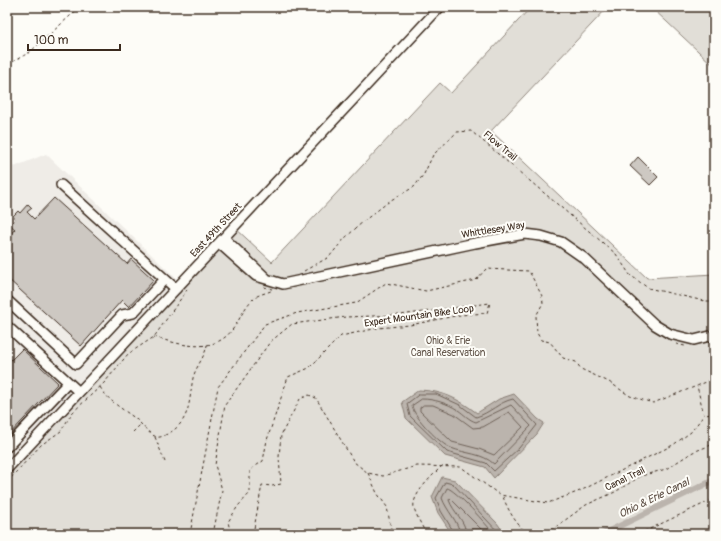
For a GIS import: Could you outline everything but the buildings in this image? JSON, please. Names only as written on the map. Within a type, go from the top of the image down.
[{"type":"street","name":"East 49th Street","points":[[7,469],[440,7]]},
{"type":"street","points":[[61,185],[176,289]]},
{"type":"street","name":"Whittlesey Way","points":[[265,283],[283,284],[475,243],[525,234],[541,236],[561,242],[584,258],[655,325],[670,334],[694,340],[714,335]]},
{"type":"street","points":[[221,240],[265,283]]},
{"type":"street","points":[[7,300],[76,364],[122,315],[133,313],[165,279]]},
{"type":"street","points":[[7,326],[79,392]]},
{"type":"street","points":[[7,447],[68,383]]},
{"type":"path","points":[[7,65],[30,52],[80,7]]},
{"type":"path","name":"Flow Trail","points":[[302,272],[328,257],[345,238],[365,220],[391,200],[414,187],[424,174],[432,155],[456,132],[470,131],[616,254],[630,275],[648,288],[704,301],[714,301]]},
{"type":"path","points":[[190,534],[218,388],[265,324],[297,313],[356,303],[386,283],[426,291],[476,280],[486,269],[529,271],[542,296],[543,303],[536,316],[537,333],[541,340],[550,342],[564,358],[576,362],[581,369],[609,382],[630,396],[653,403],[706,382],[714,374]]},
{"type":"path","points":[[7,482],[41,445],[61,431],[72,413],[100,387],[117,369],[128,354],[154,337],[192,283]]},
{"type":"path","points":[[265,283],[274,290]]},
{"type":"path","points":[[154,337],[182,345],[207,345],[220,340],[227,335],[254,297],[278,290]]},
{"type":"path","name":"Expert Mountain Bike Loop","points":[[214,534],[222,490],[215,465],[225,405],[270,342],[292,324],[346,317],[400,315],[490,303],[487,313],[460,315],[410,325],[378,328],[341,336],[309,368],[288,377],[267,440],[263,461],[250,470],[250,493],[238,506],[228,522],[231,534]]},
{"type":"path","points":[[155,436],[159,437],[175,429],[187,415],[196,369],[206,352],[207,345]]},
{"type":"path","points":[[697,386],[704,415]]},
{"type":"path","points":[[100,387],[110,401],[141,423],[155,436],[164,462]]},
{"type":"path","points":[[253,534],[262,485],[272,486],[281,484],[279,457],[281,435],[300,399],[309,395],[316,398],[354,462],[368,473],[383,476],[417,466],[461,467],[503,496],[548,503],[580,491],[673,445],[691,432],[704,415],[714,414]]},
{"type":"path","points":[[133,432],[141,423]]},
{"type":"path","name":"Canal Trail","points":[[546,534],[586,506],[615,492],[641,476],[666,469],[693,452],[714,444]]},
{"type":"path","points":[[426,534],[414,506],[415,499],[428,480],[442,467]]},
{"type":"path","points":[[368,473],[377,493],[388,507],[392,534]]},
{"type":"path","points":[[503,496],[509,512],[522,529],[528,534]]},
{"type":"path","points":[[639,534],[714,499]]},
{"type":"shaded area","points":[[46,154],[181,283],[7,469],[7,158],[14,167]]},
{"type":"green space","name":"Ohio & Erie Canal Reservation","points":[[531,7],[608,7],[491,131],[647,278],[714,274],[714,534],[687,534],[667,531],[664,534],[7,534],[7,469],[234,227],[272,262],[440,83],[451,93]]},
{"type":"green space","points":[[651,7],[714,7],[714,66]]},
{"type":"water","points":[[419,390],[443,394],[477,413],[499,399],[514,394],[538,419],[544,423],[537,434],[494,478],[485,467],[445,456],[406,418],[402,402]]},
{"type":"water","points":[[442,477],[455,480],[497,523],[505,534],[452,534],[438,513],[432,497]]},
{"type":"waterway","name":"Ohio & Erie Canal","points":[[603,534],[714,480]]}]
